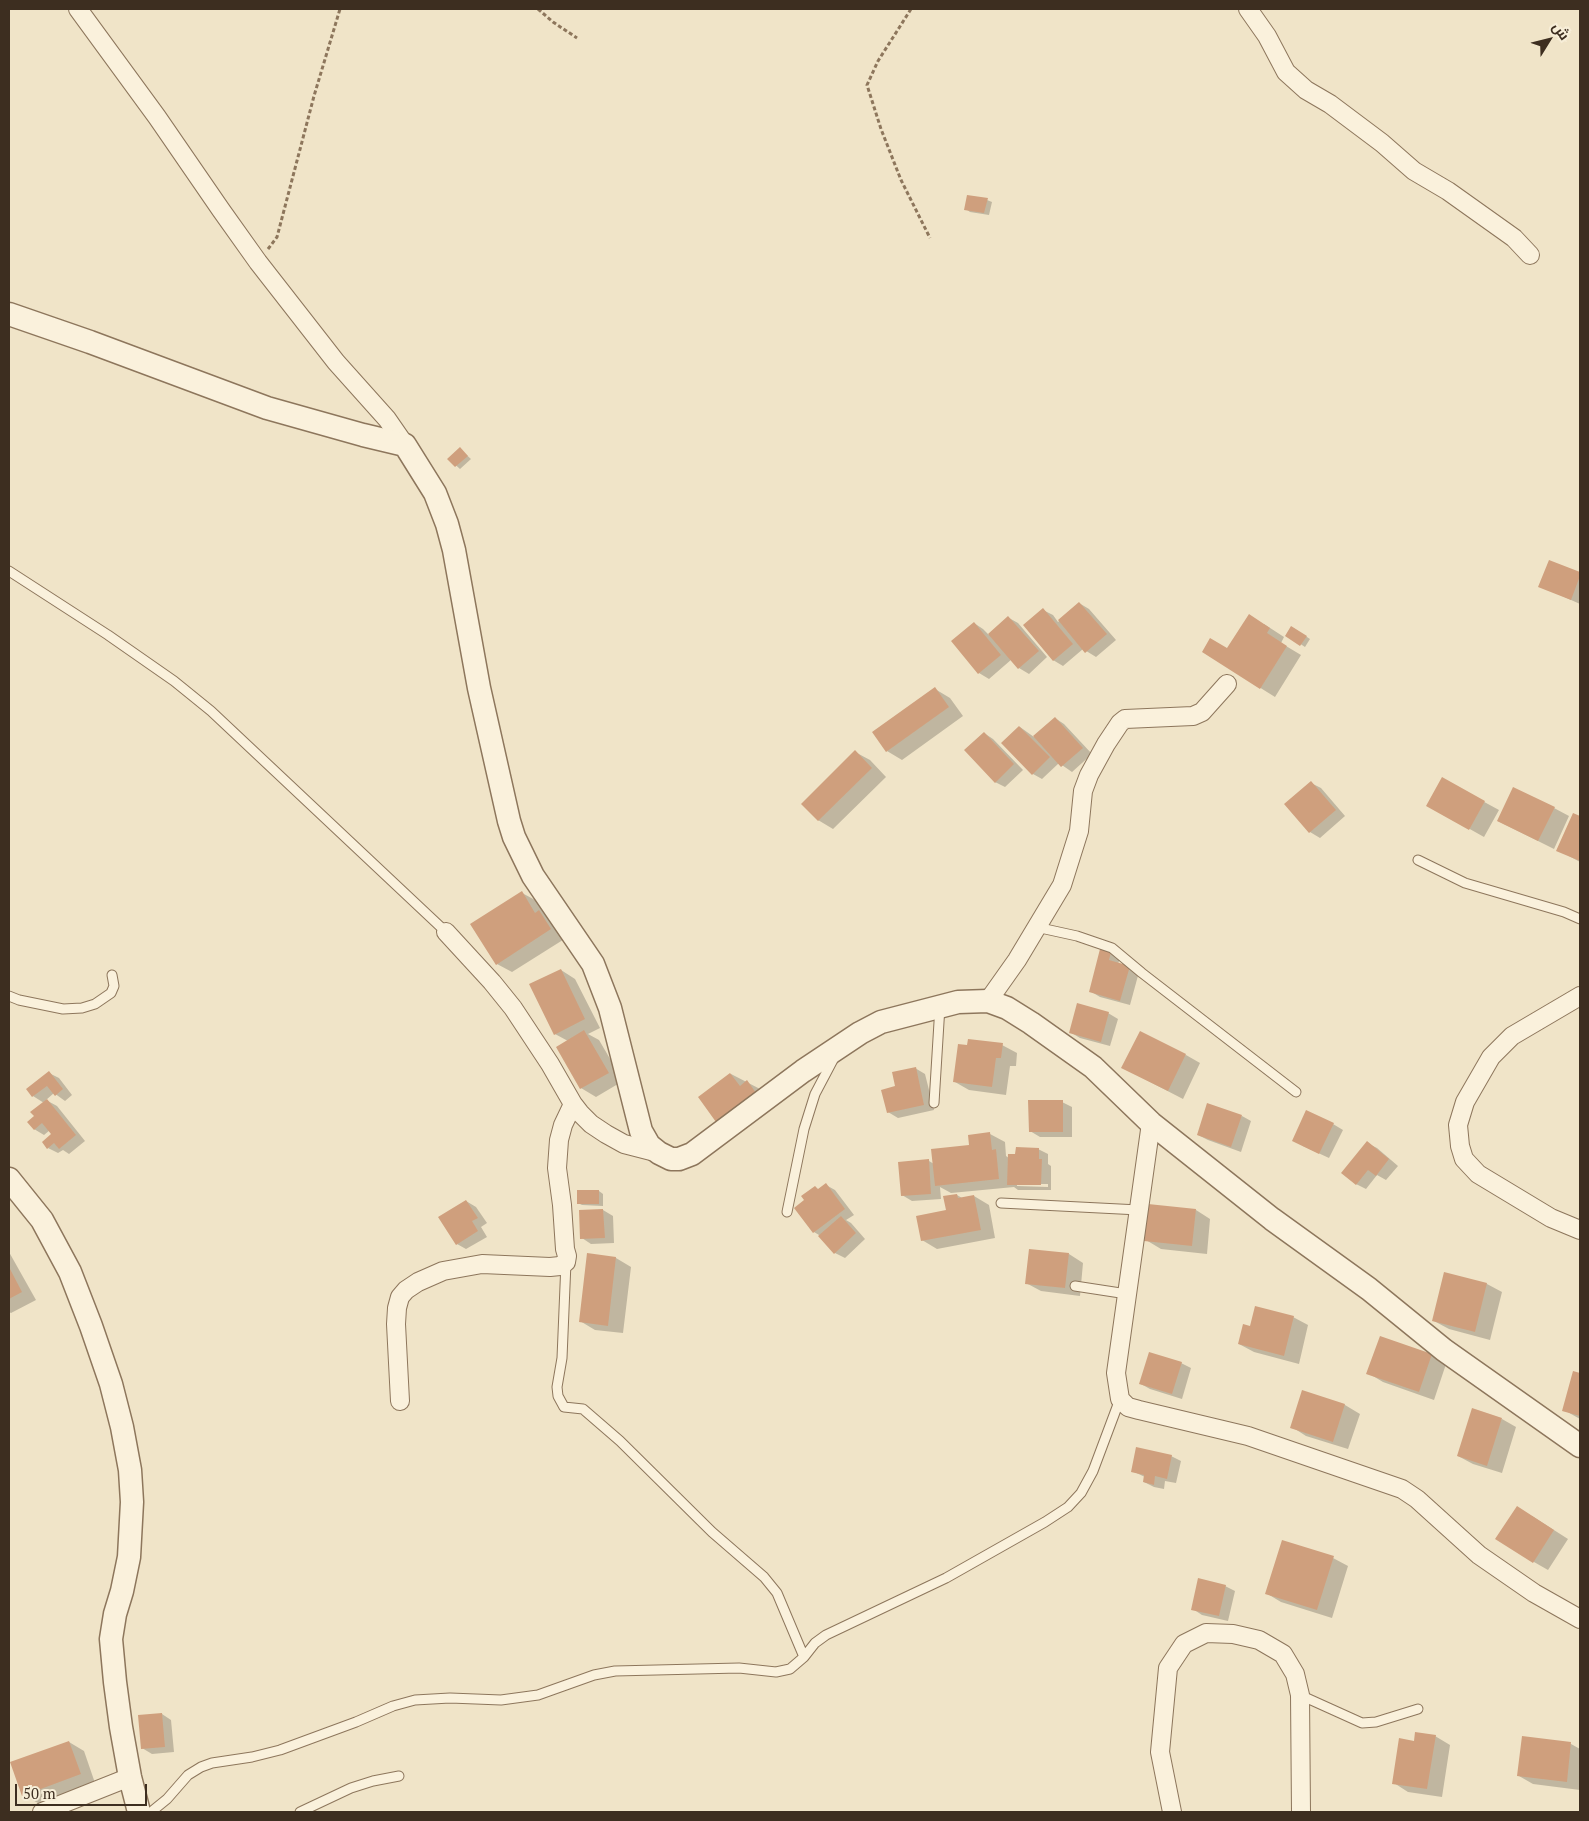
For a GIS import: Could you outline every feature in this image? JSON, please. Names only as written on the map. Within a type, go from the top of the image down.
[{"type":"street","points":[[78,9],[158,117],[258,262],[330,355],[387,419],[434,493],[447,524],[454,550],[479,688],[508,821],[533,876],[593,964],[610,1008],[641,1131],[649,1145],[670,1159],[680,1159],[692,1154],[840,1046],[881,1022],[969,1000],[988,1000],[1007,1008],[1031,1023],[1093,1068],[1151,1123],[1272,1219],[1369,1289],[1444,1350],[1580,1446]]},
{"type":"street","points":[[1248,9],[1267,36],[1286,72],[1306,90],[1330,104],[1382,143],[1414,171],[1448,191],[1514,238],[1530,255]]},
{"type":"street","points":[[9,314],[267,408],[405,445]]},
{"type":"street","points":[[988,1000],[1017,960],[1062,885],[1079,831],[1083,791],[1089,774],[1120,723],[1125,719],[1193,716],[1202,712],[1227,684]]},
{"type":"street","points":[[446,932],[513,1008],[550,1064],[573,1104],[591,1124],[624,1144],[659,1153]]},
{"type":"street","points":[[1580,996],[1512,1036],[1491,1057],[1465,1102],[1458,1125],[1460,1146],[1464,1159],[1478,1174],[1551,1218],[1580,1230]]},
{"type":"street","points":[[400,1400],[396,1324],[397,1308],[400,1298],[406,1290],[418,1282],[443,1271],[482,1264],[550,1267],[560,1266],[566,1262],[568,1256],[565,1249],[562,1204],[556,1168],[559,1140],[563,1125],[573,1104]]},
{"type":"street","points":[[1151,1123],[1116,1373],[1120,1399],[1128,1406],[1139,1410],[1248,1436],[1402,1489],[1417,1498],[1479,1555],[1534,1593],[1580,1619]]},
{"type":"street","points":[[9,1179],[42,1220],[70,1272],[111,1384],[130,1470],[132,1502],[130,1557],[115,1614],[111,1639],[115,1682],[130,1777],[152,1812]]},
{"type":"street","points":[[1172,1812],[1160,1752],[1168,1668],[1184,1644],[1206,1633],[1232,1634],[1259,1640],[1283,1654],[1295,1674],[1300,1695],[1301,1812]]},
{"type":"street","points":[[42,1812],[130,1777]]},
{"type":"lane","points":[[9,571],[115,640],[174,681],[211,710],[446,932]]},
{"type":"lane","points":[[1418,860],[1465,883],[1564,912],[1580,919]]},
{"type":"lane","points":[[1036,928],[1077,936],[1112,948],[1296,1092]]},
{"type":"lane","points":[[9,996],[19,1000],[63,1009],[82,1008],[95,1004],[111,993],[114,986],[112,975]]},
{"type":"lane","points":[[934,1103],[940,1006]]},
{"type":"lane","points":[[787,1212],[804,1130],[815,1094],[840,1046]]},
{"type":"lane","points":[[1001,1203],[1139,1210]]},
{"type":"lane","points":[[566,1262],[562,1358],[557,1387],[558,1396],[564,1407],[583,1409],[620,1441],[712,1532],[764,1577],[777,1594],[804,1657]]},
{"type":"lane","points":[[1075,1286],[1127,1294]]},
{"type":"lane","points":[[152,1812],[188,1775],[201,1767],[280,1750],[393,1706],[415,1700],[450,1698],[502,1700],[538,1695],[594,1675],[615,1671],[739,1668],[776,1672],[790,1669],[804,1657],[815,1642],[826,1635],[946,1578],[1068,1507],[1081,1493],[1093,1471],[1120,1399]]},
{"type":"lane","points":[[1300,1695],[1362,1723],[1376,1722],[1418,1709]]},
{"type":"lane","points":[[300,1812],[351,1788],[399,1776]]},
{"type":"path","points":[[258,262],[277,237],[314,96],[340,9]]},
{"type":"path","points":[[538,9],[577,38]]},
{"type":"path","points":[[911,9],[878,61],[868,85],[881,129],[901,180],[930,238]]},
{"type":"building","points":[[967,195],[988,198],[984,213],[964,210]]},
{"type":"building","points":[[460,447],[468,456],[455,467],[447,459]]},
{"type":"building","points":[[1549,560],[1580,572],[1571,600],[1538,587]]},
{"type":"building","points":[[1079,602],[1107,634],[1085,653],[1058,620]]},
{"type":"building","points":[[1043,608],[1073,644],[1053,661],[1023,625]]},
{"type":"building","points":[[1249,614],[1270,628],[1267,633],[1287,646],[1260,689],[1202,652],[1210,638],[1227,648]]},
{"type":"building","points":[[1008,616],[1039,651],[1018,669],[988,634]]},
{"type":"building","points":[[974,622],[1001,655],[978,674],[951,641]]},
{"type":"building","points":[[1291,626],[1307,636],[1300,646],[1285,636]]},
{"type":"building","points":[[935,687],[949,707],[886,752],[872,732]]},
{"type":"building","points":[[1055,717],[1083,748],[1061,767],[1033,736]]},
{"type":"building","points":[[1019,726],[1050,757],[1032,775],[1001,743]]},
{"type":"building","points":[[984,732],[1014,764],[995,783],[964,750]]},
{"type":"building","points":[[855,750],[872,768],[818,821],[801,804]]},
{"type":"building","points":[[1442,777],[1485,801],[1469,830],[1426,806]]},
{"type":"building","points":[[1311,781],[1336,810],[1309,833],[1284,804]]},
{"type":"building","points":[[1513,787],[1555,807],[1538,841],[1497,821]]},
{"type":"building","points":[[1573,813],[1580,816],[1580,861],[1556,851]]},
{"type":"building","points":[[522,891],[535,913],[539,910],[551,929],[496,965],[470,924]]},
{"type":"building","points":[[1100,949],[1111,952],[1109,960],[1130,966],[1120,1001],[1089,992]]},
{"type":"building","points":[[561,969],[585,1019],[554,1035],[529,984]]},
{"type":"building","points":[[1077,1003],[1109,1012],[1101,1042],[1069,1033]]},
{"type":"building","points":[[584,1030],[609,1073],[580,1089],[556,1047]]},
{"type":"building","points":[[1140,1031],[1186,1054],[1168,1091],[1121,1068]]},
{"type":"building","points":[[968,1039],[1003,1043],[1001,1058],[996,1058],[992,1087],[953,1082],[958,1044],[967,1045]]},
{"type":"building","points":[[916,1067],[924,1105],[887,1113],[881,1090],[895,1086],[892,1072]]},
{"type":"building","points":[[49,1071],[63,1089],[55,1096],[47,1086],[32,1097],[26,1089]]},
{"type":"building","points":[[730,1073],[740,1086],[747,1080],[756,1093],[716,1122],[698,1097]]},
{"type":"building","points":[[47,1099],[76,1135],[59,1149],[54,1143],[47,1149],[42,1142],[51,1134],[42,1123],[34,1130],[27,1122],[34,1116],[30,1112]]},
{"type":"building","points":[[1028,1100],[1063,1100],[1063,1132],[1029,1132]]},
{"type":"building","points":[[1207,1103],[1242,1115],[1231,1147],[1197,1135]]},
{"type":"building","points":[[1306,1110],[1334,1123],[1319,1154],[1292,1141]]},
{"type":"building","points":[[990,1132],[992,1150],[996,1149],[999,1179],[935,1186],[931,1149],[969,1145],[968,1135]]},
{"type":"building","points":[[1367,1141],[1389,1159],[1376,1176],[1368,1170],[1356,1185],[1341,1173]]},
{"type":"building","points":[[1016,1147],[1039,1148],[1039,1159],[1042,1159],[1041,1185],[1007,1185],[1008,1154],[1015,1154]]},
{"type":"building","points":[[929,1159],[931,1194],[901,1196],[898,1162]]},
{"type":"building","points":[[826,1183],[845,1209],[813,1233],[794,1208],[804,1200],[801,1196],[815,1186],[818,1189]]},
{"type":"building","points":[[577,1190],[599,1190],[599,1204],[577,1204]]},
{"type":"building","points":[[957,1194],[958,1198],[974,1195],[981,1230],[921,1241],[916,1216],[946,1210],[943,1196]]},
{"type":"building","points":[[466,1200],[478,1218],[472,1221],[478,1231],[456,1245],[438,1217]]},
{"type":"building","points":[[1148,1204],[1196,1209],[1192,1246],[1144,1241]]},
{"type":"building","points":[[603,1209],[605,1238],[580,1239],[579,1210]]},
{"type":"building","points":[[841,1216],[856,1233],[834,1254],[818,1236]]},
{"type":"building","points":[[1029,1249],[1069,1253],[1065,1288],[1025,1284]]},
{"type":"building","points":[[587,1253],[616,1257],[608,1326],[579,1322]]},
{"type":"building","points":[[9,1267],[22,1292],[9,1299]]},
{"type":"building","points":[[1444,1272],[1487,1283],[1475,1332],[1432,1321]]},
{"type":"building","points":[[1255,1306],[1294,1316],[1284,1356],[1238,1344],[1243,1324],[1250,1326]]},
{"type":"building","points":[[1380,1336],[1432,1354],[1419,1392],[1366,1374]]},
{"type":"building","points":[[1149,1352],[1182,1362],[1172,1394],[1139,1384]]},
{"type":"building","points":[[1573,1371],[1580,1373],[1580,1416],[1562,1411]]},
{"type":"building","points":[[1302,1390],[1345,1404],[1333,1442],[1290,1428]]},
{"type":"building","points":[[1472,1408],[1502,1418],[1487,1466],[1457,1456]]},
{"type":"building","points":[[1136,1447],[1172,1455],[1167,1479],[1155,1476],[1154,1485],[1143,1482],[1144,1475],[1131,1472]]},
{"type":"building","points":[[1517,1506],[1554,1530],[1533,1563],[1495,1539]]},
{"type":"building","points":[[1282,1540],[1334,1556],[1317,1610],[1265,1594]]},
{"type":"building","points":[[1198,1578],[1226,1585],[1219,1616],[1191,1610]]},
{"type":"building","points":[[162,1713],[165,1747],[141,1749],[138,1715]]},
{"type":"building","points":[[1415,1732],[1436,1735],[1427,1789],[1392,1784],[1399,1738],[1414,1741]]},
{"type":"building","points":[[1522,1736],[1571,1742],[1567,1782],[1517,1776]]},
{"type":"building","points":[[69,1741],[81,1774],[22,1796],[10,1762]]}]
